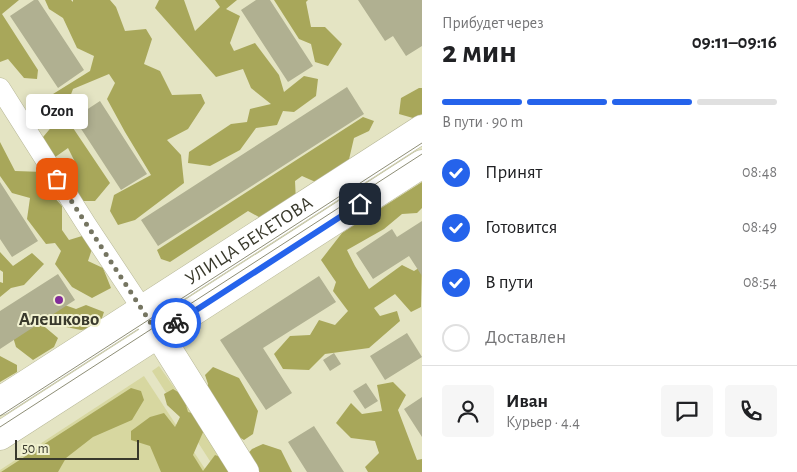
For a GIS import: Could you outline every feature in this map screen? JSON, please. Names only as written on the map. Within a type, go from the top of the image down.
[{"type":"main road","name":"УЛИЦА БЕКЕТОВА","points":[[0,401],[422,129]]},
{"type":"main road","name":"УЛИЦА БЕКЕТОВА","points":[[0,436],[422,164]]},
{"type":"main road","points":[[143,310],[245,472]]},
{"type":"street","points":[[0,90],[143,310]]},
{"type":"green space","points":[[159,366],[234,472],[217,472],[152,371]]},
{"type":"green space","points":[[144,376],[207,472],[0,472],[0,470]]},
{"type":"shaded area","points":[[0,0],[19,0],[2,14],[38,70],[37,79],[24,78],[8,59],[0,62]]},
{"type":"shaded area","points":[[45,0],[71,0],[73,2],[73,0],[110,0],[116,7],[125,31],[146,29],[152,39],[144,64],[160,71],[172,95],[201,94],[205,103],[188,129],[167,140],[181,155],[184,183],[135,220],[118,225],[110,211],[114,195],[151,175],[107,99],[115,83],[109,74],[73,89],[67,105],[52,105],[53,94],[90,71],[94,56],[77,48],[63,18],[49,9]]},
{"type":"shaded area","points":[[159,0],[184,0],[195,31],[220,7],[215,0],[237,0],[226,9],[240,16],[230,43],[234,51],[255,43],[279,75],[284,92],[304,76],[318,79],[316,96],[294,112],[283,111],[277,125],[256,128],[240,150],[210,166],[188,163],[189,152],[231,124],[247,122],[250,109],[271,104],[251,88],[243,69],[216,77],[155,8]]},
{"type":"shaded area","points":[[274,0],[308,0],[306,2],[311,27],[325,27],[342,44],[328,66],[315,62],[311,44],[299,39]]},
{"type":"shaded area","points":[[422,88],[422,114],[413,118],[399,114],[401,98]]},
{"type":"shaded area","points":[[363,117],[374,121],[369,131],[354,138],[347,168],[320,184],[302,176],[295,181],[296,202],[266,221],[248,211],[170,262],[161,259],[157,250]]},
{"type":"shaded area","points":[[67,119],[110,183],[95,201],[75,201],[61,179],[77,166],[68,148],[51,160],[38,143],[54,124]]},
{"type":"shaded area","points":[[0,142],[15,171],[44,172],[51,194],[62,206],[62,230],[69,240],[82,236],[92,249],[88,261],[103,268],[111,288],[92,298],[72,287],[55,264],[61,251],[55,243],[46,244],[27,219],[30,198],[12,193],[0,176]]},
{"type":"shaded area","points":[[422,182],[422,208],[417,213],[402,214],[384,229],[347,250],[369,289],[402,265],[414,271],[422,266],[421,307],[411,312],[395,294],[374,308],[380,316],[397,311],[400,321],[369,348],[325,354],[309,370],[283,369],[274,354],[290,336],[310,335],[319,320],[335,325],[348,311],[333,291],[336,282],[321,260],[342,233]]},
{"type":"shaded area","points":[[0,252],[13,266],[32,253],[44,264],[24,285],[11,288],[0,297],[0,282],[3,283],[3,272],[0,270]]},
{"type":"shaded area","points":[[59,303],[76,309],[86,305],[104,312],[99,327],[81,330],[56,325],[51,314]]},
{"type":"shaded area","points":[[33,317],[58,338],[54,347],[33,360],[16,347],[13,337]]},
{"type":"shaded area","points":[[0,356],[17,365],[17,372],[0,382]]},
{"type":"shaded area","points":[[213,367],[239,378],[258,411],[253,434],[244,440],[227,430],[203,396],[208,384],[205,375]]},
{"type":"shaded area","points":[[393,382],[406,395],[398,410],[417,460],[422,459],[422,472],[368,472],[365,467],[379,453],[375,441],[351,438],[336,423],[351,403],[362,414],[382,411],[377,385]]},
{"type":"shaded area","points":[[131,388],[141,391],[144,400],[132,420],[93,437],[66,458],[58,472],[1,472]]},
{"type":"shaded area","points":[[173,389],[183,395],[188,412],[199,415],[204,430],[193,455],[203,471],[215,455],[223,458],[230,472],[161,472],[150,446],[131,440],[131,431],[150,417],[164,413],[175,427],[180,417],[167,405],[164,394]]},
{"type":"shaded area","points":[[263,444],[281,450],[292,472],[251,472],[243,459],[252,449]]},
{"type":"building","points":[[34,0],[38,0],[84,70],[58,88],[10,16]]},
{"type":"building","points":[[256,0],[270,0],[313,66],[288,82],[241,10]]},
{"type":"building","points":[[358,0],[422,0],[422,46],[406,56],[393,36],[385,41]]},
{"type":"building","points":[[347,87],[364,114],[158,246],[141,220]]},
{"type":"building","points":[[100,101],[147,174],[121,190],[74,118]]},
{"type":"building","points":[[0,182],[38,241],[12,257],[0,239]]},
{"type":"building","points":[[422,221],[422,276],[409,256],[373,279],[356,253],[392,229],[397,237]]},
{"type":"building","points":[[58,274],[75,300],[0,349],[0,311]]},
{"type":"building","points":[[319,276],[336,302],[263,348],[292,393],[266,410],[220,340]]},
{"type":"building","points":[[407,333],[422,357],[385,380],[370,356]]},
{"type":"building","points":[[334,353],[341,364],[330,371],[323,360]]},
{"type":"building","points":[[366,383],[378,401],[365,409],[353,391]]},
{"type":"building","points":[[422,397],[422,437],[404,409]]},
{"type":"building","points":[[314,426],[344,472],[307,472],[288,442]]},
{"type":"tram line","points":[[0,416],[422,143]]},
{"type":"tram line","points":[[0,427],[422,154]]},
{"type":"way so far","points":[[57,179],[158,334],[176,323]]},
{"type":"place","name":"Ozon","points":[[57,179]]},
{"type":"place","name":"Алешково","points":[[59,300]]},
{"type":"route","points":[[176,323],[360,204]]}]
